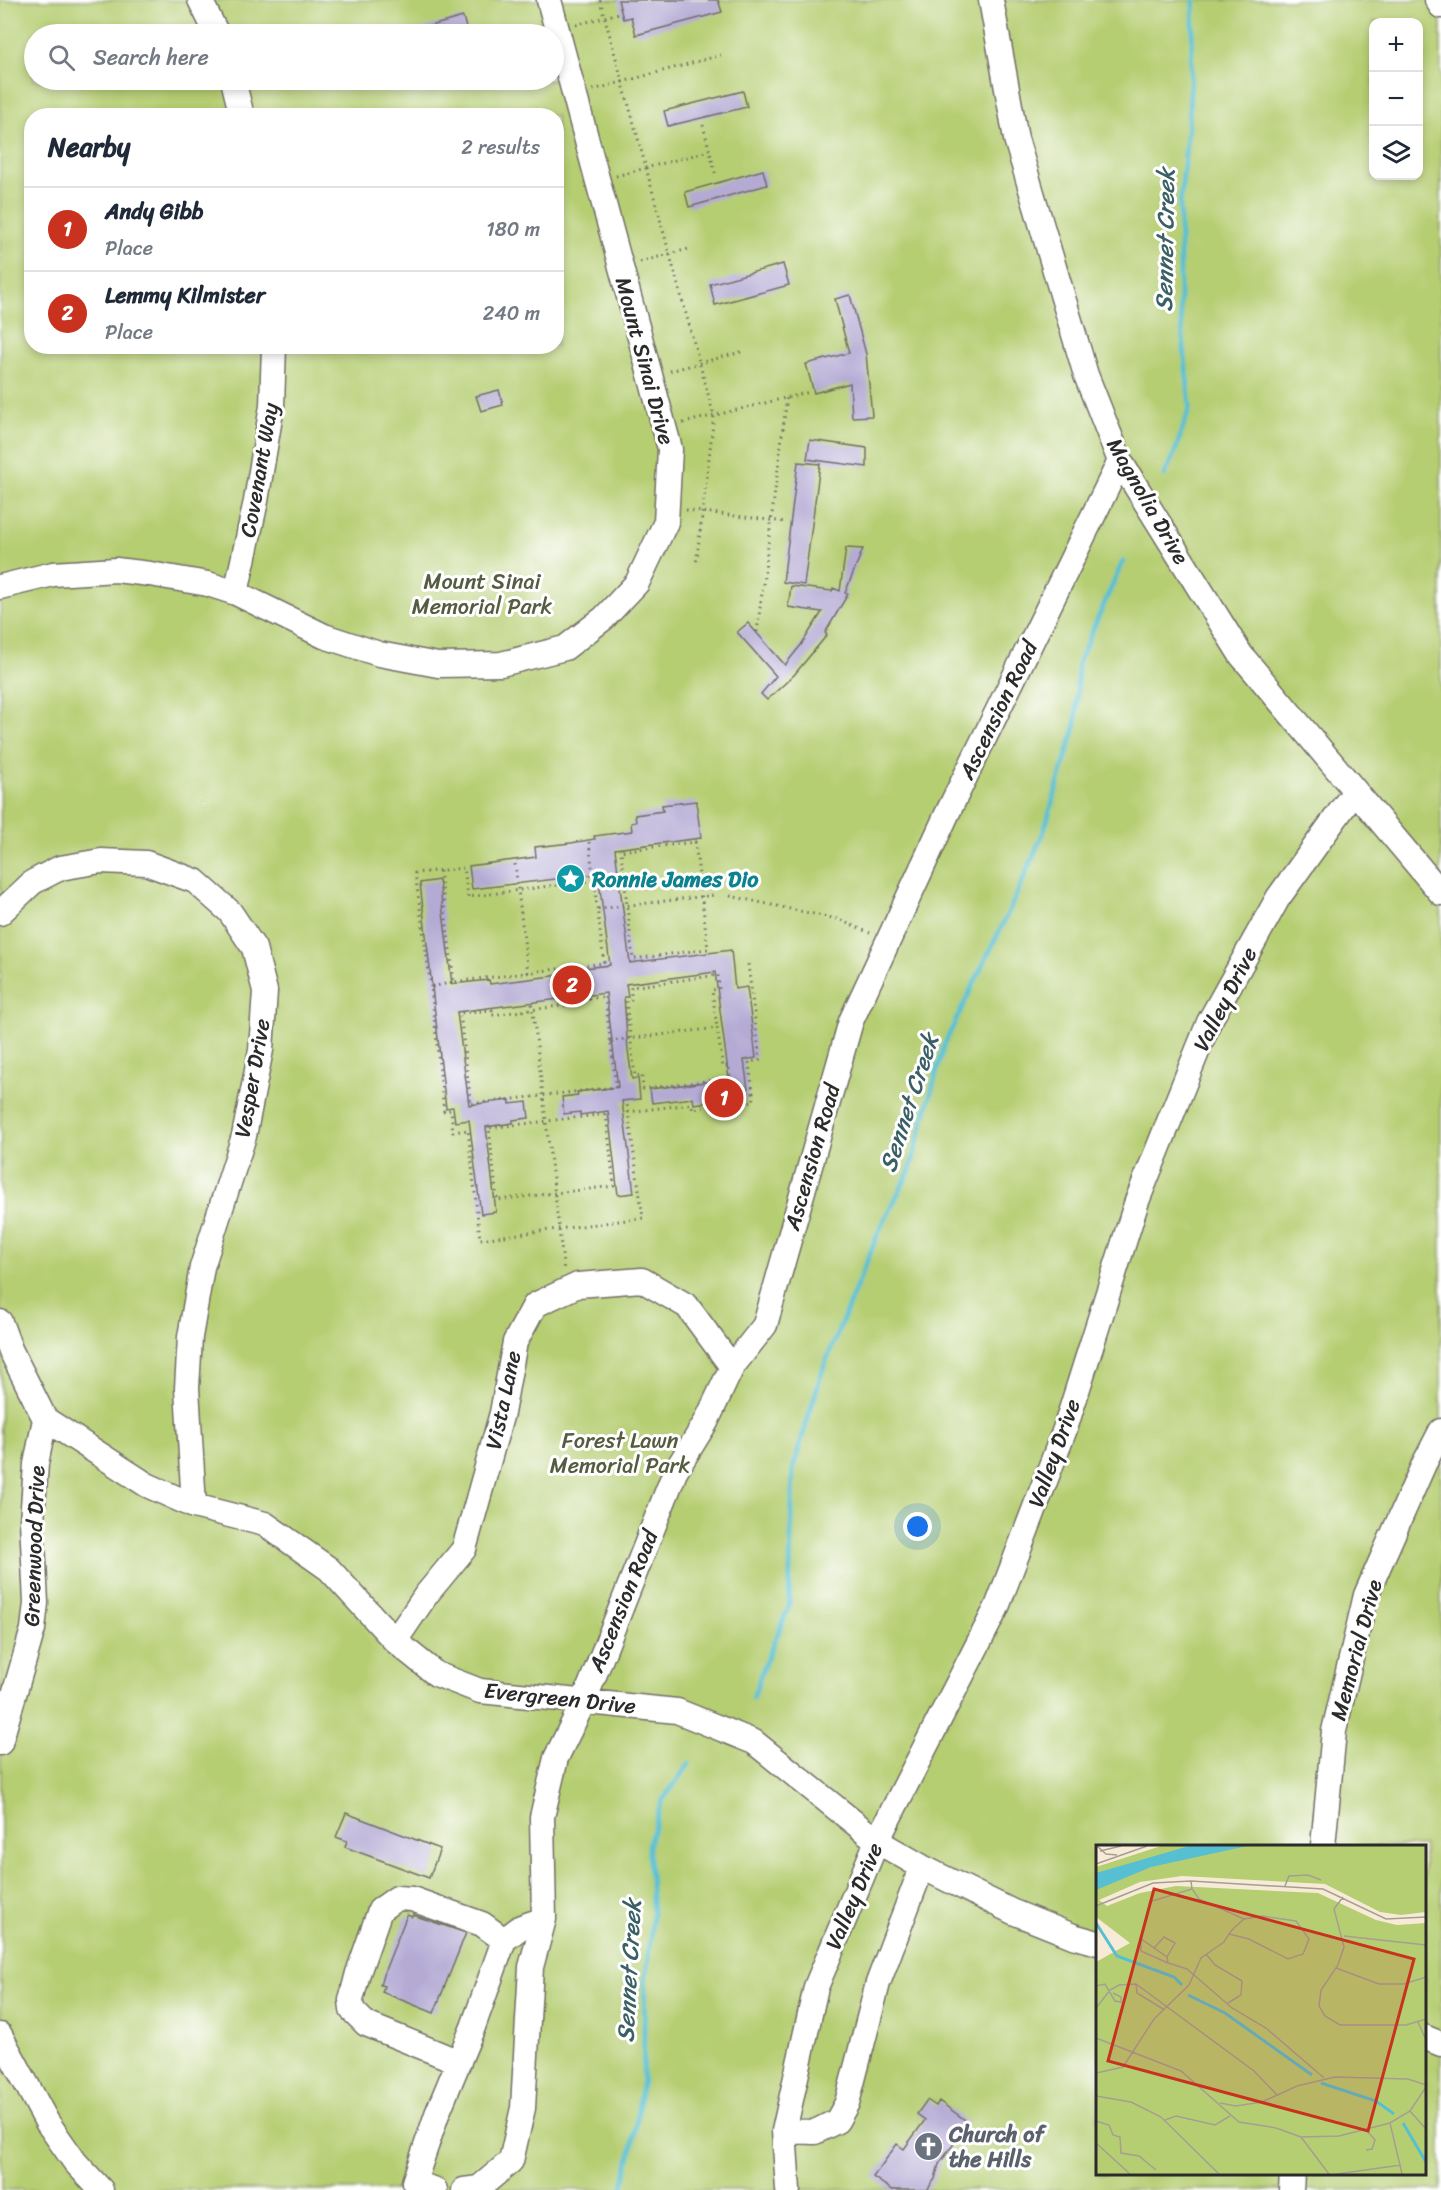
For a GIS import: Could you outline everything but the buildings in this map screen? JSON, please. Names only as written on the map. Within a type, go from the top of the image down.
[{"type":"lane","points":[[200,0],[212,24]]},
{"type":"lane","name":"Mount Sinai Drive","points":[[549,0],[555,24]]},
{"type":"lane","name":"Magnolia Drive","points":[[991,0],[1017,139],[1086,375],[1120,461],[1240,655],[1441,893]]},
{"type":"lane","points":[[1437,0],[1441,6]]},
{"type":"lane","name":"Mount Sinai Drive","points":[[0,587],[53,574],[116,570],[208,584],[236,593],[324,636],[379,654],[438,665],[501,664],[565,648],[604,618],[637,583],[666,522],[670,449],[564,57]]},
{"type":"lane","points":[[236,90],[241,108]]},
{"type":"lane","name":"Covenant Way","points":[[236,593],[256,501],[272,406],[274,354]]},
{"type":"lane","name":"Ascension Road","points":[[464,2190],[479,2188],[511,2162],[523,2108],[531,1967],[544,1919],[542,1817],[556,1758],[584,1701],[675,1472],[706,1422],[732,1367],[765,1325],[851,1021],[947,814],[1120,461]]},
{"type":"lane","name":"Valley Drive","points":[[788,2190],[784,2131],[816,1987],[877,1840],[997,1607],[1065,1429],[1137,1202],[1209,1022],[1278,898],[1355,791]]},
{"type":"lane","name":"Vesper Drive","points":[[0,913],[33,882],[60,868],[101,861],[146,863],[195,881],[230,912],[254,948],[265,991],[261,1050],[244,1136],[202,1267],[190,1337],[187,1388],[194,1506]]},
{"type":"lane","name":"Vista Lane","points":[[395,1641],[426,1595],[464,1549],[502,1413],[515,1342],[536,1305],[578,1285],[642,1280],[687,1306],[732,1367]]},
{"type":"lane","points":[[0,1322],[10,1349],[45,1419]]},
{"type":"lane","name":"Evergreen Drive","points":[[45,1419],[147,1485],[194,1506],[265,1524],[329,1569],[395,1641],[436,1674],[480,1691],[677,1711],[754,1742],[877,1840],[922,1867],[1013,1912],[1072,1936],[1096,1942]]},
{"type":"lane","name":"Greenwood Drive","points":[[0,1743],[33,1629],[36,1603],[32,1521],[36,1464],[45,1419]]},
{"type":"lane","name":"Memorial Drive","points":[[1323,1845],[1334,1731],[1366,1595],[1441,1431]]},
{"type":"lane","points":[[784,2131],[815,2132],[837,2121],[847,2103],[878,1983],[922,1867]]},
{"type":"lane","points":[[459,2061],[366,2024],[352,2010],[351,2000],[356,1982],[380,1910],[398,1898],[412,1899],[482,1924],[504,1940]]},
{"type":"lane","points":[[435,2190],[414,2182],[437,2114],[504,1940],[521,1927],[544,1919]]},
{"type":"lane","points":[[0,2035],[47,2122],[75,2162],[101,2190]]},
{"type":"lane","points":[[1426,2037],[1441,2044]]},
{"type":"lane","points":[[1291,2190],[1292,2175]]},
{"type":"path","points":[[600,0],[714,416],[696,565]]},
{"type":"path","points":[[564,28],[619,13]]},
{"type":"path","points":[[574,95],[721,56]]},
{"type":"path","points":[[703,125],[716,176]]},
{"type":"path","points":[[597,182],[709,151]]},
{"type":"path","points":[[621,267],[692,248]]},
{"type":"path","points":[[650,376],[741,352]]},
{"type":"path","points":[[664,428],[810,392]]},
{"type":"path","points":[[757,632],[787,397]]},
{"type":"path","points":[[666,508],[786,522]]},
{"type":"path","points":[[431,987],[604,963],[589,842]]},
{"type":"path","points":[[695,842],[702,897],[708,949],[633,959],[621,851],[695,842]]},
{"type":"path","points":[[515,864],[528,974]]},
{"type":"path","points":[[594,880],[468,897],[464,868],[415,873],[431,987],[444,1111],[451,1110],[453,1132],[468,1130],[480,1239],[643,1218],[627,1104]]},
{"type":"path","points":[[440,870],[454,982]]},
{"type":"path","points":[[598,909],[715,895]]},
{"type":"path","points":[[730,896],[837,919],[888,941]]},
{"type":"path","points":[[628,1112],[691,1104],[693,1109],[754,1101],[749,1062],[760,1060],[748,964]]},
{"type":"path","points":[[718,975],[719,989],[712,990],[717,1028],[723,1067],[729,1066],[730,1078],[643,1089],[642,1075],[635,1076],[630,1038],[626,1001],[631,1000],[631,987],[718,975]]},
{"type":"path","points":[[605,997],[616,1087],[471,1104],[460,1013],[492,1010],[492,1015],[533,1009],[575,1004],[574,1000],[605,997]]},
{"type":"path","points":[[532,1004],[566,1290]]},
{"type":"path","points":[[610,1041],[717,1028]]},
{"type":"path","points":[[606,1114],[614,1186],[497,1200],[489,1128],[546,1122],[606,1114]]},
{"type":"green space","name":"Forest Lawn Memorial Park","points":[[0,0],[1441,0],[1441,2190],[1,2190]]},
{"type":"waterway","name":"Sennet Creek","points":[[1164,476],[1175,452],[1190,407],[1180,308],[1180,205],[1189,116],[1194,0]]},
{"type":"waterway","name":"Sennet Creek","points":[[753,1698],[789,1607],[793,1468],[823,1369],[879,1231],[910,1170],[944,1045],[1011,907],[1044,831],[1076,724],[1078,663],[1123,561]]},
{"type":"waterway","name":"Sennet Creek","points":[[622,2190],[633,2143],[643,2079],[645,1984],[653,1914],[648,1847],[662,1801],[689,1764]]},
{"type":"place","name":"Ronnie James Dio","points":[[571,879]]},
{"type":"place","name":"Lemmy Kilmister","points":[[572,985]]},
{"type":"place","name":"Andy Gibb","points":[[724,1098]]},
{"type":"place","name":"Church of the Hills","points":[[928,2147]]},
{"type":"park label","name":"Mount Sinai Memorial Park","points":[[482,594]]}]
